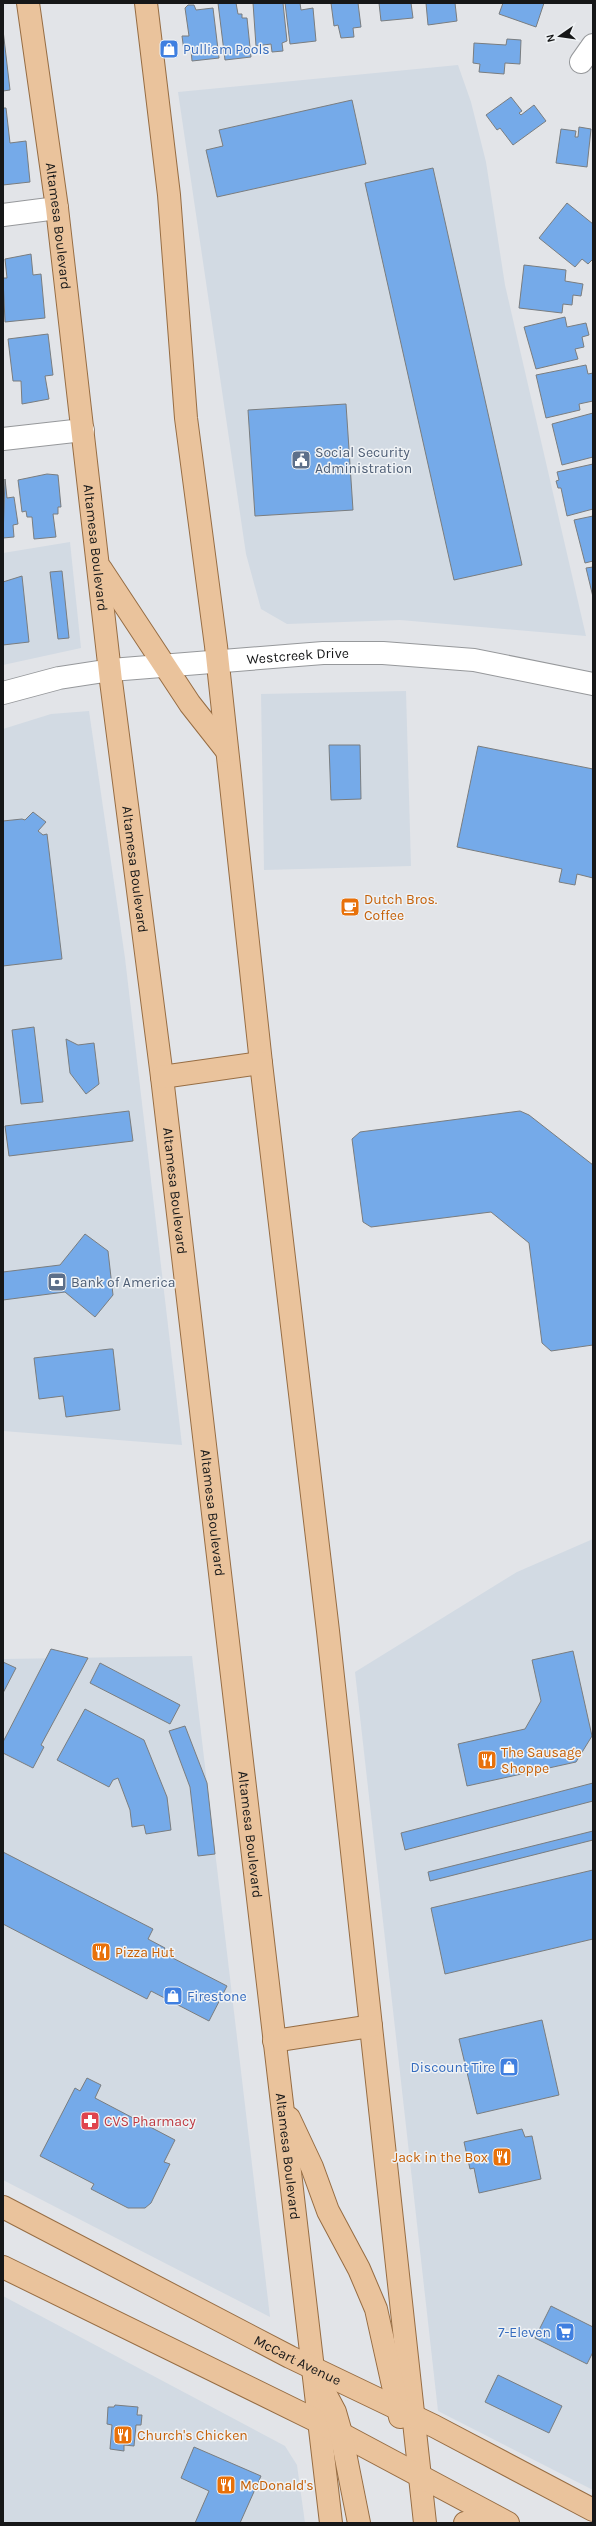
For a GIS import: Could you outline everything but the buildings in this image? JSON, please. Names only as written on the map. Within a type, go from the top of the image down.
[{"type":"main road","name":"Altamesa Boulevard","points":[[28,3],[57,208],[110,670],[162,1077],[331,2523]]},
{"type":"main road","points":[[146,3],[169,195],[186,418],[218,660],[261,1064],[318,1543],[372,2026],[406,2413]]},
{"type":"main road","points":[[99,565],[190,704],[227,750]]},
{"type":"main road","points":[[162,1077],[261,1064]]},
{"type":"main road","points":[[274,2042],[372,2026]]},
{"type":"main road","points":[[281,2100],[312,2167],[328,2211],[359,2269],[376,2309],[406,2413],[420,2477],[424,2523]]},
{"type":"main road","name":"McCart Avenue","points":[[3,2207],[312,2368],[406,2413],[593,2510]]},
{"type":"main road","points":[[3,2267],[341,2433],[420,2477],[501,2519]]},
{"type":"main road","points":[[312,2368],[335,2412],[341,2433],[359,2523]]},
{"type":"main road","points":[[465,2523],[501,2519]]},
{"type":"street","points":[[3,215],[57,208]]},
{"type":"street","points":[[3,438],[83,430]]},
{"type":"street","name":"Westcreek Drive","points":[[3,693],[59,678],[110,670],[165,664],[323,653],[383,653],[474,660],[593,684]]},
{"type":"shaded area","points":[[458,65],[471,102],[486,162],[505,285],[586,636],[400,620],[287,624],[261,609],[246,554],[178,92]]},
{"type":"shaded area","points":[[70,542],[81,648],[3,665],[3,553]]},
{"type":"shaded area","points":[[406,691],[411,866],[264,870],[261,694]]},
{"type":"shaded area","points":[[89,711],[125,958],[182,1445],[3,1431],[3,729],[51,714]]},
{"type":"shaded area","points":[[593,1539],[593,2490],[438,2411],[355,1672],[517,1572]]},
{"type":"shaded area","points":[[192,1656],[270,2317],[3,2180],[3,1659]]},
{"type":"shaded area","points":[[3,2296],[285,2446],[297,2465],[305,2523],[3,2523]]},
{"type":"place","name":"Pulliam Pools","points":[[169,49]]},
{"type":"place","name":"Social Security Administration","points":[[301,460]]},
{"type":"place","name":"Dutch Bros. Coffee","points":[[350,907]]},
{"type":"place","name":"Bank of America","points":[[57,1282]]},
{"type":"place","name":"The Sausage Shoppe","points":[[487,1760]]},
{"type":"place","name":"Pizza Hut","points":[[101,1952]]},
{"type":"place","name":"Firestone","points":[[173,1996]]},
{"type":"place","name":"Discount Tire","points":[[509,2067]]},
{"type":"place","name":"CVS Pharmacy","points":[[90,2121]]},
{"type":"place","name":"Jack in the Box","points":[[502,2157]]},
{"type":"place","name":"7-Eleven","points":[[565,2332]]},
{"type":"place","name":"Church's Chicken","points":[[123,2435]]},
{"type":"place","name":"McDonald's","points":[[226,2485]]}]
